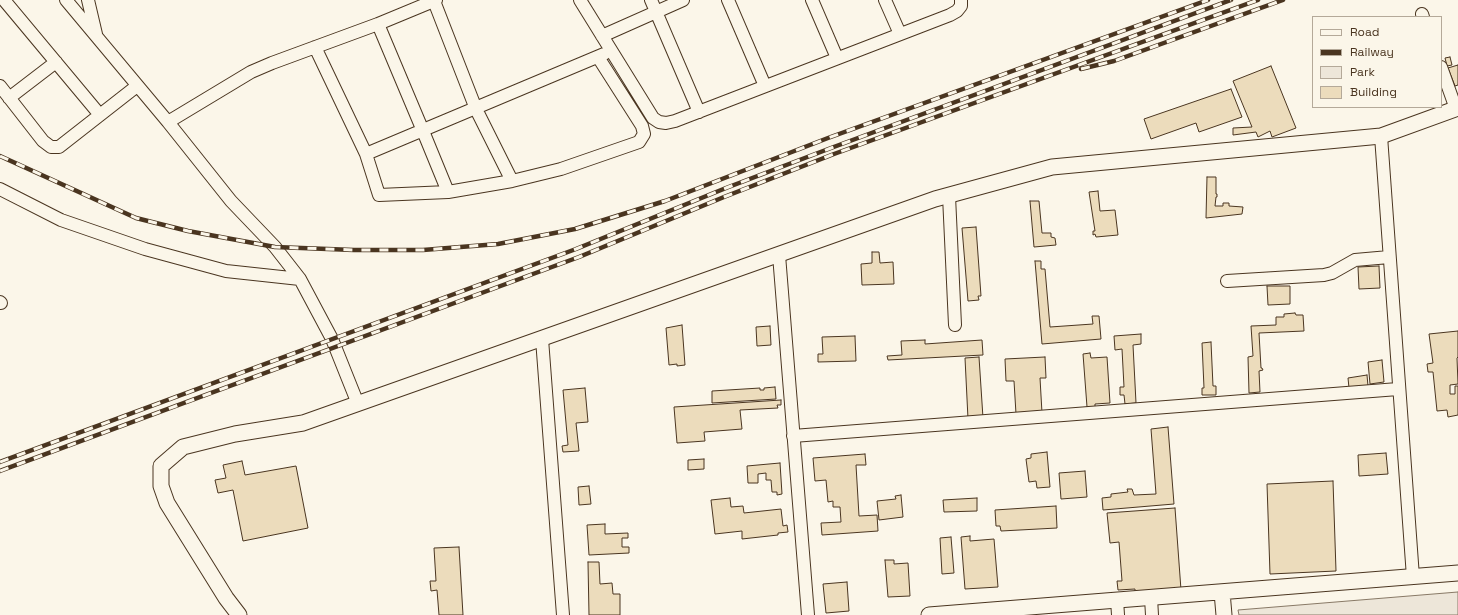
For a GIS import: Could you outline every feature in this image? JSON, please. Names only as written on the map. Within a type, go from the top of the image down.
[{"type":"main road","points":[[239,615],[226,598],[168,503],[161,486],[161,466],[183,447],[235,434],[303,423],[949,196],[1052,167],[1381,136],[1457,108]]},
{"type":"main road","points":[[929,615],[1117,608],[1151,598],[1458,573]]},
{"type":"main road","points":[[1222,592],[1224,615]]},
{"type":"street","points":[[66,0],[168,122],[231,201],[275,247],[300,279],[332,339],[358,404]]},
{"type":"street","points":[[88,0],[96,36]]},
{"type":"street","points":[[168,122],[251,72],[378,24],[435,0],[476,109],[512,181]]},
{"type":"street","points":[[580,0],[653,118],[659,122],[666,123],[699,112],[957,11],[961,6],[961,0]]},
{"type":"street","points":[[650,0],[699,112]]},
{"type":"street","points":[[602,36],[683,0]]},
{"type":"street","points":[[728,0],[766,86]]},
{"type":"street","points":[[812,0],[837,58]]},
{"type":"street","points":[[886,0],[900,34]]},
{"type":"street","points":[[4,5],[56,62],[100,115]]},
{"type":"street","points":[[378,24],[448,192]]},
{"type":"street","points":[[315,47],[366,154],[379,195],[448,192],[512,181],[561,169],[639,142],[644,134],[642,126],[598,56]]},
{"type":"street","points":[[366,154],[611,51]]},
{"type":"street","points":[[9,98],[56,62]]},
{"type":"street","points":[[1442,70],[1457,108]]},
{"type":"street","points":[[0,86],[43,141],[51,147],[59,147],[138,86]]},
{"type":"street","points":[[1381,136],[1398,390],[1413,577]]},
{"type":"street","points":[[0,189],[61,220],[145,249],[226,271],[300,279]]},
{"type":"street","points":[[949,196],[955,325]]},
{"type":"street","points":[[779,255],[808,615]]},
{"type":"street","points":[[1227,281],[1324,275],[1355,260],[1389,257]]},
{"type":"street","points":[[542,339],[563,615]]},
{"type":"street","points":[[794,436],[1398,390]]},
{"type":"street","points":[[1151,598],[1152,615]]},
{"type":"green space","points":[[1458,592],[1458,615],[1239,615],[1238,610]]},
{"type":"building","points":[[1450,57],[1452,65],[1447,66],[1445,58]]},
{"type":"building","points":[[1458,65],[1458,85],[1455,86],[1448,68]]},
{"type":"building","points":[[1271,66],[1296,128],[1272,137],[1270,131],[1258,137],[1256,132],[1233,135],[1233,128],[1252,127],[1233,81]]},
{"type":"building","points":[[1231,89],[1242,117],[1199,132],[1196,123],[1151,139],[1144,119]]},
{"type":"building","points":[[1207,177],[1216,177],[1217,197],[1215,206],[1223,206],[1223,203],[1229,203],[1229,206],[1243,207],[1242,214],[1206,218]]},
{"type":"building","points":[[1098,191],[1100,211],[1115,210],[1118,235],[1096,237],[1095,234],[1093,235],[1093,231],[1095,231],[1089,192]]},
{"type":"building","points":[[1030,201],[1039,201],[1042,233],[1051,233],[1051,237],[1055,238],[1056,245],[1034,247]]},
{"type":"building","points":[[976,227],[981,296],[978,296],[979,300],[968,301],[962,228]]},
{"type":"building","points":[[872,252],[879,252],[880,263],[893,262],[894,284],[862,285],[861,264],[872,263]]},
{"type":"building","points":[[1035,261],[1041,261],[1041,269],[1045,269],[1050,327],[1093,324],[1092,316],[1099,316],[1101,339],[1042,344]]},
{"type":"building","points":[[1379,266],[1380,288],[1359,289],[1358,267]]},
{"type":"building","points":[[1267,286],[1290,286],[1290,304],[1268,305]]},
{"type":"building","points":[[1295,313],[1296,315],[1303,315],[1304,331],[1259,333],[1261,368],[1263,370],[1259,371],[1260,392],[1249,393],[1248,357],[1253,356],[1251,326],[1276,325],[1276,317],[1284,317],[1284,314]]},
{"type":"building","points":[[682,325],[685,365],[669,365],[666,328]]},
{"type":"building","points":[[770,326],[771,345],[757,346],[756,327]]},
{"type":"building","points":[[1458,331],[1458,384],[1450,385],[1450,394],[1455,394],[1455,386],[1458,386],[1458,415],[1448,417],[1447,410],[1437,411],[1433,372],[1428,372],[1427,364],[1433,363],[1429,334]]},
{"type":"building","points":[[1141,334],[1141,344],[1133,345],[1136,403],[1125,404],[1124,395],[1120,395],[1120,387],[1124,387],[1122,349],[1115,350],[1114,336]]},
{"type":"building","points":[[855,336],[856,361],[818,362],[818,354],[823,354],[822,337]]},
{"type":"building","points":[[925,340],[925,344],[982,340],[983,355],[888,360],[887,356],[902,355],[901,341]]},
{"type":"building","points":[[1211,342],[1213,386],[1216,386],[1216,395],[1202,395],[1202,388],[1204,388],[1202,343]]},
{"type":"building","points":[[1090,353],[1091,358],[1107,357],[1110,403],[1095,404],[1095,407],[1087,407],[1083,354]]},
{"type":"building","points":[[979,357],[983,418],[968,419],[965,358]]},
{"type":"building","points":[[1045,357],[1046,378],[1040,378],[1042,413],[1016,414],[1014,381],[1006,381],[1005,359]]},
{"type":"building","points":[[1382,360],[1384,382],[1370,384],[1368,362]]},
{"type":"building","points":[[1367,375],[1368,386],[1349,388],[1348,378]]},
{"type":"building","points":[[775,387],[776,399],[712,403],[712,391],[760,388],[760,390],[764,390],[764,388]]},
{"type":"building","points":[[585,388],[588,422],[576,423],[579,451],[563,452],[562,446],[568,445],[563,390]]},
{"type":"building","points":[[781,400],[781,405],[777,405],[778,408],[740,410],[742,429],[704,432],[705,441],[677,443],[674,407]]},
{"type":"building","points":[[1168,427],[1174,504],[1103,510],[1102,498],[1111,497],[1111,494],[1128,492],[1127,489],[1132,489],[1134,495],[1156,494],[1151,429]]},
{"type":"building","points":[[1047,452],[1050,487],[1037,488],[1036,481],[1029,482],[1026,459],[1031,458],[1031,454]]},
{"type":"building","points":[[1386,453],[1388,474],[1359,476],[1358,455]]},
{"type":"building","points":[[865,454],[866,465],[856,465],[859,516],[877,515],[878,531],[822,535],[821,523],[841,522],[840,507],[833,507],[833,501],[828,502],[826,480],[815,481],[813,458]]},
{"type":"building","points":[[704,459],[704,469],[688,470],[688,460]]},
{"type":"building","points":[[242,461],[245,475],[296,466],[308,528],[243,541],[233,490],[218,493],[215,480],[226,478],[223,465]]},
{"type":"building","points":[[780,463],[782,494],[777,495],[777,492],[772,492],[771,480],[766,480],[766,473],[758,474],[758,483],[748,483],[747,466]]},
{"type":"building","points":[[1085,471],[1087,497],[1061,499],[1059,473]]},
{"type":"building","points":[[1333,481],[1336,571],[1270,574],[1267,484]]},
{"type":"building","points":[[589,486],[591,504],[579,505],[578,487]]},
{"type":"building","points":[[901,495],[903,517],[879,520],[877,501],[896,499],[895,496]]},
{"type":"building","points":[[730,498],[731,507],[743,506],[744,513],[781,509],[783,526],[787,525],[788,532],[778,533],[778,535],[742,539],[742,531],[715,534],[711,500]]},
{"type":"building","points":[[977,498],[977,511],[944,512],[943,500]]},
{"type":"building","points":[[1056,506],[1057,528],[1001,531],[1000,526],[996,526],[995,510]]},
{"type":"building","points":[[1175,508],[1181,590],[1135,593],[1135,589],[1118,590],[1117,581],[1122,581],[1119,542],[1110,543],[1107,513]]},
{"type":"building","points":[[605,524],[605,534],[628,533],[628,538],[622,538],[622,547],[629,547],[629,553],[589,555],[587,525]]},
{"type":"building","points":[[970,536],[970,541],[994,539],[998,587],[965,589],[961,537]]},
{"type":"building","points":[[951,537],[954,573],[942,574],[940,538]]},
{"type":"building","points":[[459,547],[463,615],[439,615],[437,590],[431,591],[430,581],[436,581],[434,548]]},
{"type":"building","points":[[885,560],[894,560],[894,564],[908,563],[910,596],[888,597]]},
{"type":"building","points":[[588,562],[599,562],[600,584],[612,583],[613,594],[620,594],[620,615],[589,615]]},
{"type":"building","points":[[847,582],[849,611],[826,613],[823,584]]},
{"type":"railway","points":[[0,156],[136,218],[188,231],[275,247],[354,250],[423,250],[498,244],[575,229],[665,201],[828,138],[1208,0]]},
{"type":"railway","points":[[0,462],[576,249],[726,188],[831,148],[1231,0]]},
{"type":"railway","points":[[0,471],[579,257],[724,197],[834,154],[1258,0]]},
{"type":"railway","points":[[1081,69],[1114,61],[1283,0]]}]
